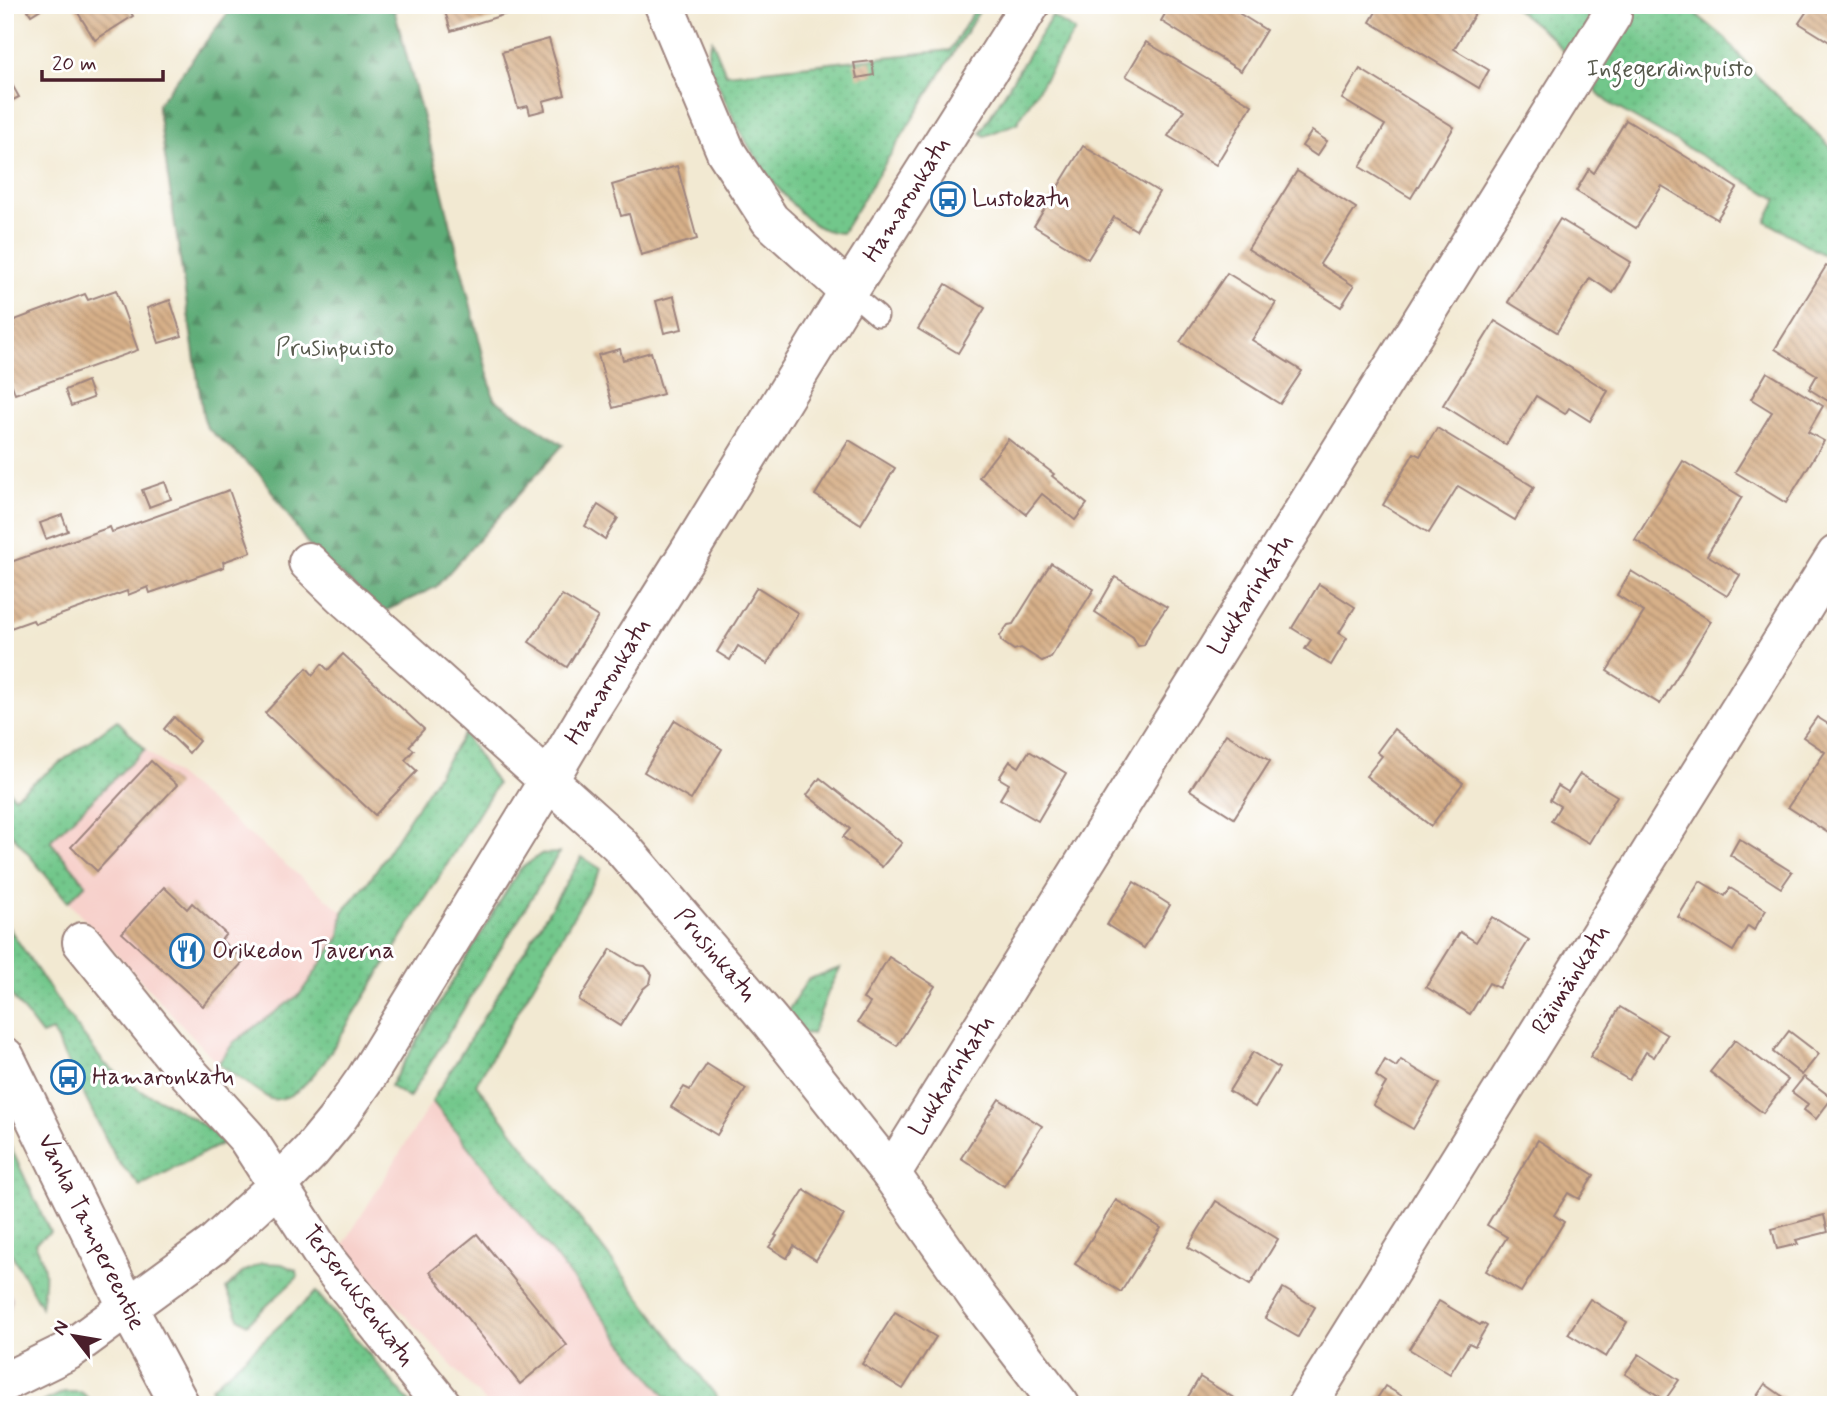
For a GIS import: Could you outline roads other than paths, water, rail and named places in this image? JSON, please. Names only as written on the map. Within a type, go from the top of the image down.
[{"type":"street","points":[[664,5],[726,152],[770,220],[849,290]]},
{"type":"street","name":"Hamaronkatu","points":[[5,1382],[68,1351],[213,1245],[278,1185],[335,1122],[366,1077],[849,290],[1030,5]]},
{"type":"street","name":"Lukkarinkatu","points":[[891,1174],[1612,15]]},
{"type":"street","name":"Räimänkatu","points":[[1307,1405],[1836,555]]},
{"type":"street","name":"Prusinkatu","points":[[308,562],[619,844],[770,1021],[891,1174],[978,1298],[1060,1405]]},
{"type":"street","points":[[82,942],[182,1066],[247,1138],[278,1185]]},
{"type":"street","name":"Vanha Tampereentie","points":[[5,1057],[128,1308],[180,1405]]},
{"type":"street","name":"Terseruksenkatu","points":[[278,1185],[326,1260],[442,1405]]},
{"type":"lane","points":[[849,290],[877,316]]},
{"type":"place","name":"Lustokatu","points":[[948,199]]},
{"type":"place","name":"Orikedon Taverna","points":[[187,951]]},
{"type":"place","name":"Hamaronkatu","points":[[68,1077]]},
{"type":"park label","name":"Ingegerdinpuisto","points":[[1670,69]]},
{"type":"park label","name":"Prusinpuisto","points":[[335,348]]}]
